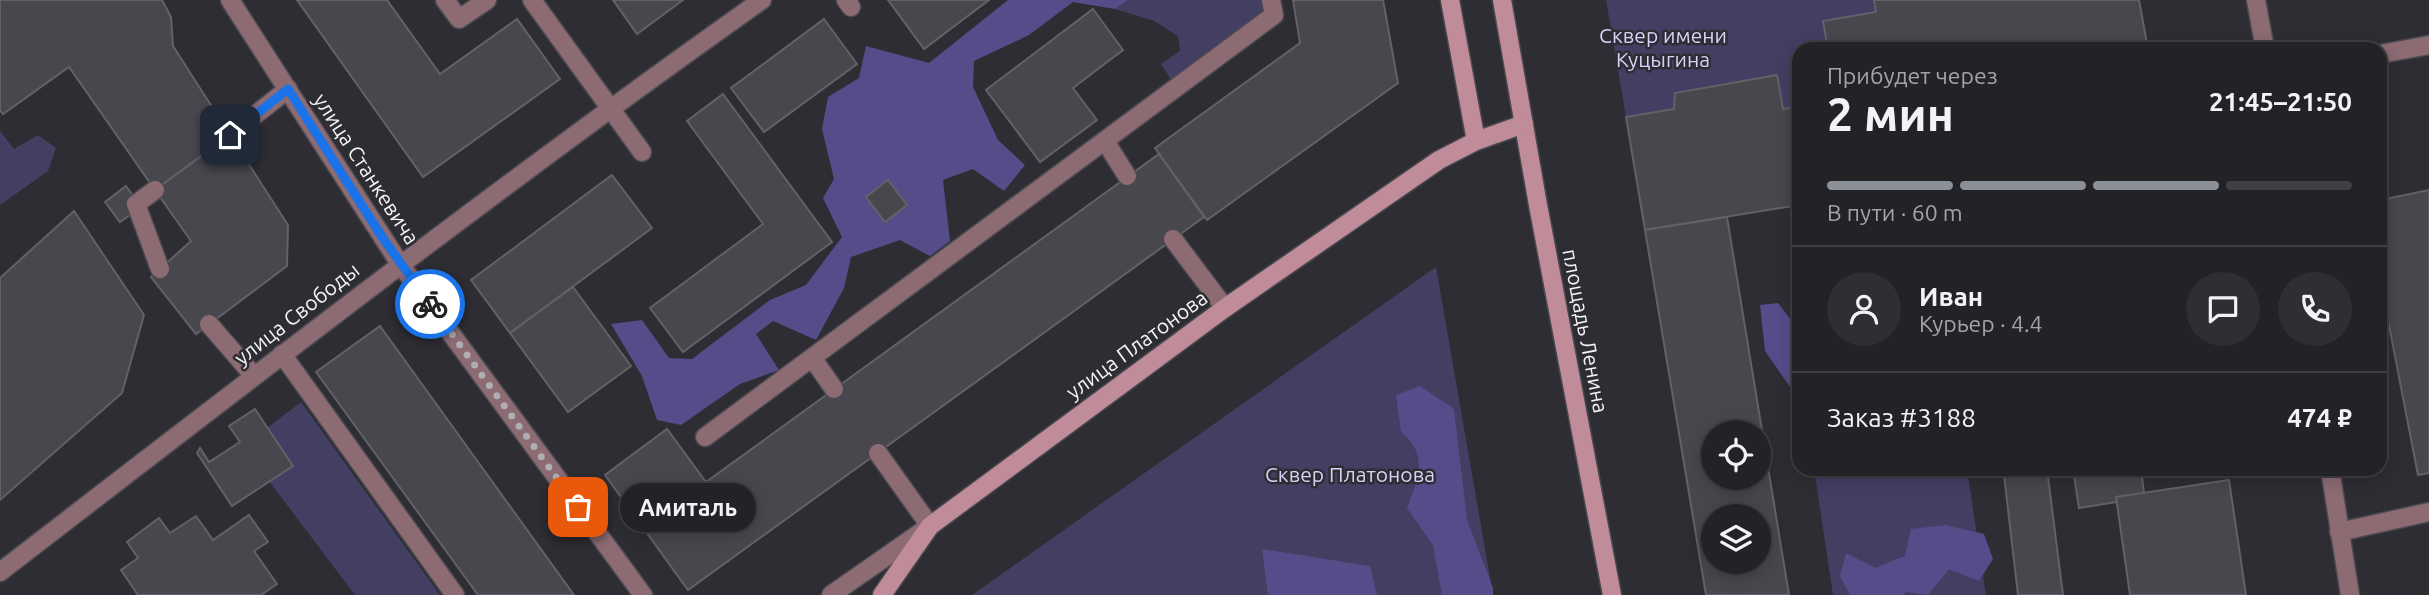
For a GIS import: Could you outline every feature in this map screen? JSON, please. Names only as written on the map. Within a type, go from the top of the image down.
[{"type":"main road","points":[[1450,0],[1476,141],[1524,124]]},
{"type":"main road","name":"площадь Ленина","points":[[1502,0],[1612,595]]},
{"type":"main road","name":"улица Платонова","points":[[930,526],[1225,308],[1439,160],[1476,141]]},
{"type":"main road","points":[[882,595],[930,526]]},
{"type":"street","name":"улица Станкевича","points":[[230,0],[400,264],[643,595]]},
{"type":"street","points":[[445,0],[459,19],[486,0]]},
{"type":"street","points":[[532,0],[642,152]]},
{"type":"street","name":"улица Свободы","points":[[0,572],[400,264],[610,108],[762,0]]},
{"type":"street","points":[[705,437],[1274,15],[1271,0]]},
{"type":"street","points":[[2256,0],[2264,42]]},
{"type":"street","points":[[2387,53],[2429,45]]},
{"type":"street","points":[[230,135],[288,89]]},
{"type":"street","points":[[1105,141],[1127,176]]},
{"type":"street","points":[[155,190],[136,204],[160,269]]},
{"type":"street","points":[[1173,239],[1225,308]]},
{"type":"street","points":[[209,324],[254,376]]},
{"type":"street","points":[[282,354],[455,595]]},
{"type":"street","points":[[813,359],[834,389]]},
{"type":"street","points":[[878,453],[930,526]]},
{"type":"street","points":[[2331,476],[2350,595]]},
{"type":"street","points":[[2339,532],[2429,512]]},
{"type":"street","name":"улица Платонова","points":[[831,595],[930,526]]},
{"type":"green space","points":[[1128,0],[1263,0],[1266,12],[1173,83],[1161,64],[1180,51],[1178,36],[1154,21],[1115,9]]},
{"type":"green space","name":"Сквер имени Куцыгина","points":[[1606,0],[1874,0],[1876,12],[1823,21],[1827,42],[1792,42],[1792,107],[1783,109],[1777,76],[1674,109],[1626,117]]},
{"type":"green space","points":[[0,131],[14,149],[38,135],[56,148],[48,171],[0,205]]},
{"type":"green space","name":"Сквер Платонова","points":[[1436,267],[1493,595],[972,595]]},
{"type":"green space","points":[[301,402],[440,595],[355,595],[269,481],[267,428]]},
{"type":"green space","points":[[1815,476],[1968,476],[1986,595],[1833,595]]},
{"type":"shaded area","points":[[1008,0],[1128,0],[1115,9],[1073,2],[1029,35],[974,61],[973,87],[998,140],[1025,165],[1004,191],[973,169],[943,180],[950,241],[930,256],[900,240],[851,257],[844,288],[816,340],[773,321],[756,334],[779,370],[740,384],[681,425],[657,420],[642,376],[611,324],[642,320],[669,358],[692,359],[770,300],[806,285],[842,237],[823,198],[834,179],[822,129],[828,97],[859,78],[866,46],[929,63]]},
{"type":"shaded area","points":[[1778,303],[1792,321],[1792,416],[1790,387],[1765,351],[1760,305]]},
{"type":"shaded area","points":[[1420,386],[1454,409],[1467,520],[1493,588],[1493,595],[1442,595],[1433,545],[1407,508],[1419,468],[1416,450],[1401,432],[1396,395]]},
{"type":"shaded area","points":[[1946,525],[1984,534],[1993,559],[1979,581],[1949,569],[1928,595],[1906,592],[1903,595],[1850,595],[1840,576],[1846,553],[1875,568],[1905,556],[1911,529]]},
{"type":"shaded area","points":[[1262,549],[1370,566],[1377,595],[1268,595]]},
{"type":"building","points":[[0,0],[162,0],[171,17],[173,46],[230,135],[155,190],[69,67],[3,114],[0,110]]},
{"type":"building","points":[[297,0],[387,0],[440,74],[517,19],[560,79],[423,177]]},
{"type":"building","points":[[613,0],[683,0],[637,34]]},
{"type":"building","points":[[888,0],[989,0],[924,49]]},
{"type":"building","points":[[1293,0],[1383,0],[1398,83],[1207,220],[1155,148],[1300,43]]},
{"type":"building","points":[[1874,0],[2139,0],[2147,42],[1827,42],[1823,21],[1876,12]]},
{"type":"building","points":[[1093,9],[1123,50],[1073,88],[1097,120],[1040,162],[986,90]]},
{"type":"building","points":[[824,19],[857,64],[764,132],[731,88]]},
{"type":"building","points":[[1777,75],[1783,109],[1792,107],[1792,206],[1645,230],[1626,117],[1674,109],[1675,93]]},
{"type":"building","points":[[723,94],[832,242],[683,352],[650,308],[763,224],[687,121]]},
{"type":"building","points":[[230,135],[288,225],[287,266],[196,334],[151,277],[191,241],[155,190]]},
{"type":"building","points":[[1159,154],[1204,217],[688,590],[605,475],[667,429],[706,482]]},
{"type":"building","points":[[612,175],[652,228],[510,333],[471,280]]},
{"type":"building","points":[[888,180],[907,205],[885,222],[866,197]]},
{"type":"building","points":[[126,186],[141,207],[120,222],[105,202]]},
{"type":"building","points":[[2429,190],[2429,473],[2418,475],[2387,315],[2387,199]]},
{"type":"building","points":[[74,211],[144,315],[122,393],[0,500],[0,278]]},
{"type":"building","points":[[1727,217],[1760,420],[1701,420],[1701,490],[1771,490],[1771,485],[1789,595],[1706,595],[1702,574],[1771,574],[1771,504],[1701,504],[1701,565],[1645,230]]},
{"type":"building","points":[[573,287],[631,366],[568,412],[510,333]]},
{"type":"building","points":[[380,326],[574,595],[478,595],[316,372]]},
{"type":"building","points":[[255,409],[293,466],[232,506],[197,453],[200,448],[209,462],[240,442],[229,426]]},
{"type":"building","points":[[2004,476],[2048,476],[2063,595],[2018,595]]},
{"type":"building","points":[[2074,476],[2142,476],[2144,493],[2116,497],[2117,502],[2079,508]]},
{"type":"building","points":[[2229,480],[2246,595],[2130,595],[2116,497]]},
{"type":"building","points":[[249,515],[268,542],[254,551],[277,584],[261,595],[138,595],[121,570],[138,558],[127,542],[159,518],[170,533],[196,516],[213,540]]},
{"type":"way so far","points":[[430,304],[578,507]]},
{"type":"place","name":"Амиталь","points":[[578,507]]},
{"type":"route","points":[[230,135],[288,89],[382,237],[430,304]]}]
